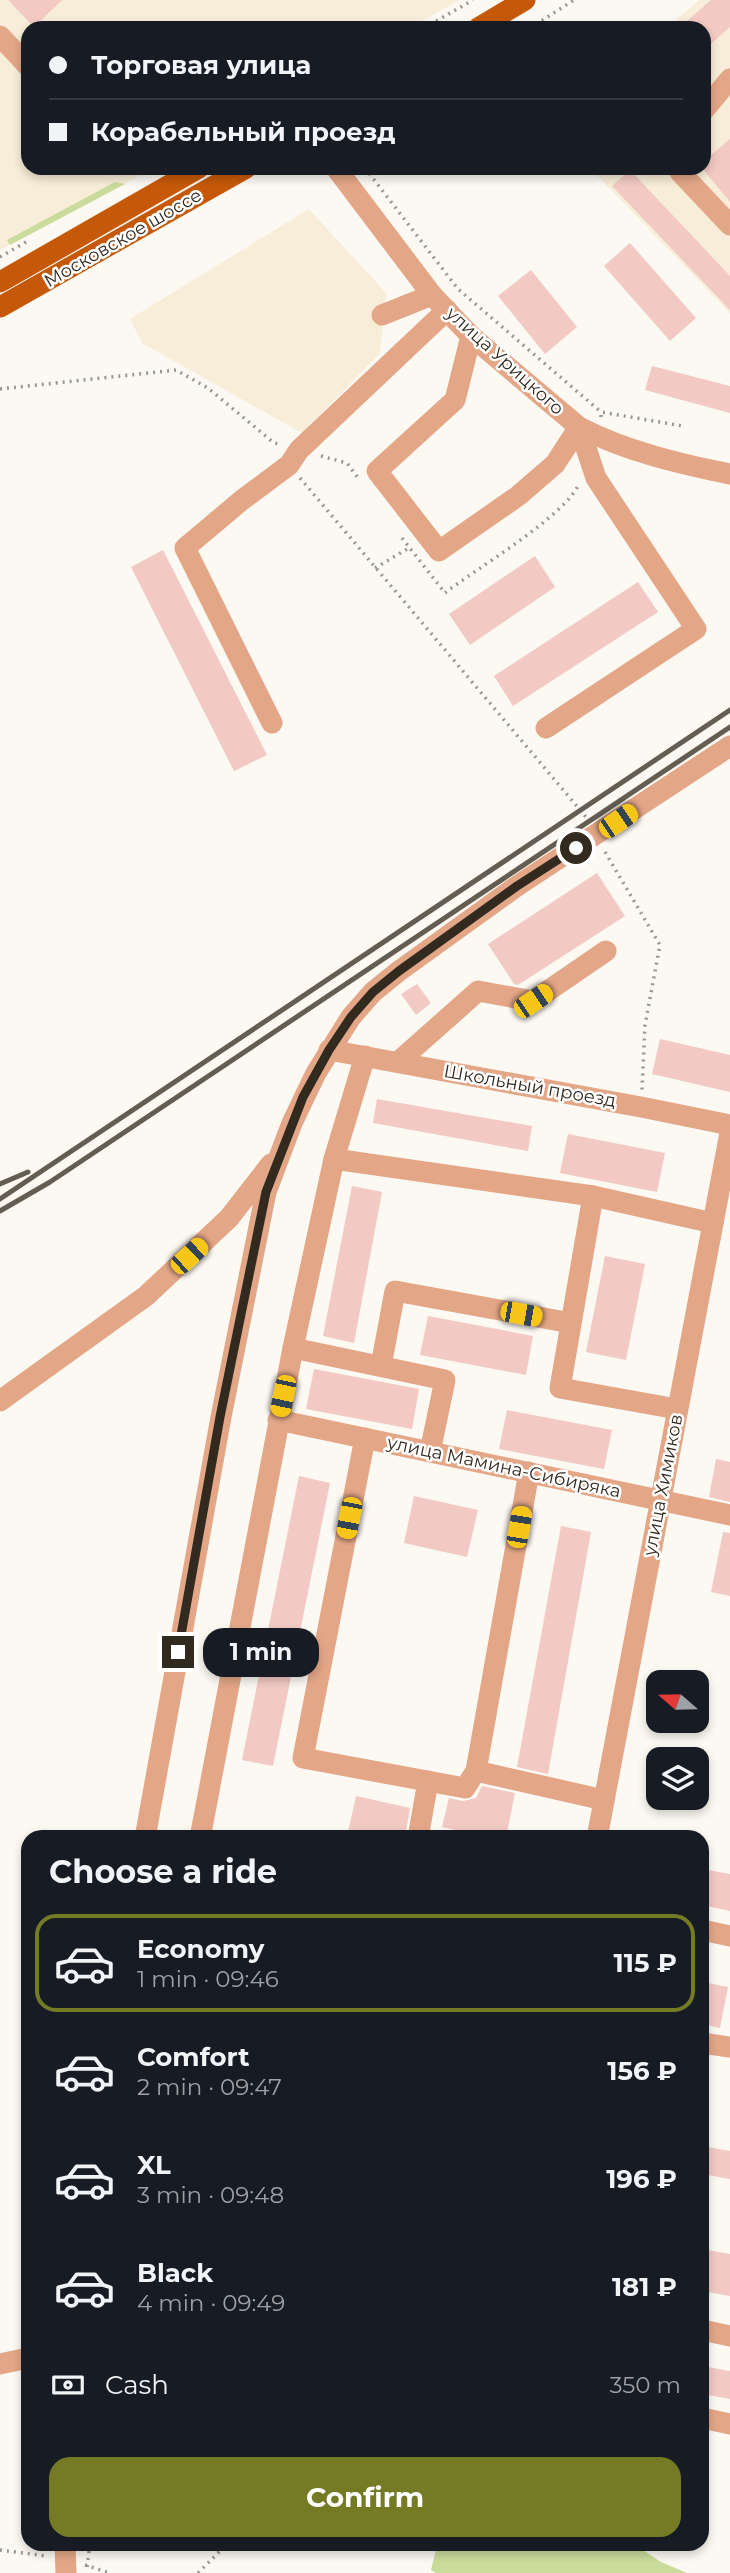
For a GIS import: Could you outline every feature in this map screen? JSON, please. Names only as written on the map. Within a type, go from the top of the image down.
[{"type":"main road","points":[[490,21],[524,0]]},
{"type":"main road","name":"Московское шоссе","points":[[0,282],[187,175]]},
{"type":"main road","name":"Московское шоссе","points":[[0,307],[234,175]]},
{"type":"street","points":[[0,36],[21,58]]},
{"type":"street","points":[[711,102],[730,79]]},
{"type":"street","name":"улица Урицкого","points":[[341,175],[440,302],[471,336],[579,427],[598,437],[640,451],[730,474]]},
{"type":"street","points":[[683,175],[730,225]]},
{"type":"street","points":[[382,315],[440,302]]},
{"type":"street","points":[[272,723],[185,548],[294,457],[440,302]]},
{"type":"street","points":[[471,336],[455,400],[377,471],[439,551],[518,496],[555,464],[579,427]]},
{"type":"street","points":[[546,728],[696,629],[596,478],[579,427]]},
{"type":"street","points":[[146,1830],[220,1417],[266,1192],[303,1097],[329,1050],[373,992],[517,886],[730,746]]},
{"type":"street","points":[[398,1062],[478,991],[533,1001],[606,951]]},
{"type":"street","name":"Школьный проезд","points":[[329,1050],[730,1125]]},
{"type":"street","points":[[201,1830],[293,1348],[334,1159],[365,1056]]},
{"type":"street","name":"улица Химиков","points":[[598,1830],[730,1133]]},
{"type":"street","points":[[0,1401],[146,1296],[229,1218],[281,1151]]},
{"type":"street","points":[[334,1159],[593,1196],[713,1223]]},
{"type":"street","points":[[593,1196],[559,1388],[677,1409]]},
{"type":"street","points":[[381,1366],[395,1291],[571,1323]]},
{"type":"street","points":[[293,1348],[445,1380],[430,1452]]},
{"type":"street","name":"улица Мамина-Сибиряка","points":[[278,1420],[730,1515]]},
{"type":"street","points":[[365,1438],[303,1758],[465,1788],[476,1770],[529,1472]]},
{"type":"street","points":[[476,1770],[604,1800]]},
{"type":"street","points":[[419,1830],[428,1781]]},
{"type":"street","points":[[709,1932],[730,1936]]},
{"type":"street","points":[[709,2043],[729,2044]]},
{"type":"street","points":[[709,2332],[730,2336]]},
{"type":"street","points":[[0,2364],[21,2360]]},
{"type":"street","points":[[709,2420],[730,2424]]},
{"type":"street","points":[[65,2551],[65,2573]]},
{"type":"path","points":[[436,21],[473,0]]},
{"type":"path","points":[[541,21],[573,0]]},
{"type":"path","points":[[370,175],[458,289],[601,412]]},
{"type":"path","points":[[0,389],[176,370],[208,388],[294,457],[374,568],[582,810],[660,945],[645,1025],[641,1107]]},
{"type":"path","points":[[274,443],[294,457]]},
{"type":"path","points":[[472,571],[545,520]]},
{"type":"path","points":[[374,568],[409,548]]},
{"type":"path","points":[[87,2573],[89,2551]]},
{"type":"path","points":[[198,2573],[220,2551]]},
{"type":"shaded area","points":[[0,0],[460,0],[422,21],[21,21],[21,175],[140,175],[0,250]]},
{"type":"shaded area","points":[[699,0],[730,0],[730,313],[597,175],[711,175],[711,21],[675,21]]},
{"type":"shaded area","points":[[309,209],[386,293],[380,353],[302,433],[142,343],[130,319]]},
{"type":"green space","points":[[115,182],[125,184],[10,245],[7,240]]},
{"type":"green space","points":[[436,2551],[644,2551],[687,2573],[436,2573],[431,2570]]},
{"type":"building","points":[[8,0],[62,0],[40,21],[28,21]]},
{"type":"building","points":[[711,0],[730,0],[730,27],[711,44],[711,21],[687,21]]},
{"type":"building","points":[[730,139],[730,202],[708,175],[711,175],[711,155]]},
{"type":"building","points":[[624,175],[635,175],[730,276],[730,310],[612,186]]},
{"type":"building","points":[[630,243],[696,318],[670,341],[604,266]]},
{"type":"building","points":[[531,270],[577,327],[545,354],[498,296]]},
{"type":"building","points":[[652,366],[730,386],[730,413],[645,390]]},
{"type":"building","points":[[163,550],[267,755],[234,771],[131,567]]},
{"type":"building","points":[[535,556],[555,587],[470,645],[449,614]]},
{"type":"building","points":[[638,582],[658,612],[513,706],[494,676]]},
{"type":"building","points":[[597,873],[625,916],[518,985],[514,984],[488,944]]},
{"type":"building","points":[[417,984],[431,1003],[416,1015],[401,994]]},
{"type":"building","points":[[660,1039],[730,1055],[730,1092],[652,1074]]},
{"type":"building","points":[[377,1099],[532,1126],[528,1151],[373,1123]]},
{"type":"building","points":[[568,1134],[665,1153],[657,1192],[560,1173]]},
{"type":"building","points":[[352,1186],[382,1192],[354,1343],[323,1336]]},
{"type":"building","points":[[605,1256],[645,1264],[626,1360],[586,1352]]},
{"type":"building","points":[[428,1316],[533,1336],[526,1375],[420,1355]]},
{"type":"building","points":[[314,1369],[419,1389],[412,1429],[306,1409]]},
{"type":"building","points":[[507,1410],[612,1430],[604,1469],[499,1449]]},
{"type":"building","points":[[716,1459],[730,1462],[730,1502],[709,1497]]},
{"type":"building","points":[[299,1476],[330,1483],[273,1766],[242,1760]]},
{"type":"building","points":[[414,1496],[478,1510],[467,1557],[404,1543]]},
{"type":"building","points":[[561,1526],[591,1532],[548,1774],[517,1767]]},
{"type":"building","points":[[723,1532],[730,1533],[730,1596],[711,1592]]},
{"type":"building","points":[[482,1786],[515,1793],[508,1830],[455,1830],[442,1827],[449,1798],[463,1801],[476,1798]]},
{"type":"building","points":[[356,1796],[410,1808],[406,1830],[348,1830]]},
{"type":"building","points":[[709,1870],[730,1874],[730,1911],[709,1906]]},
{"type":"building","points":[[709,1983],[728,1987],[720,2028],[709,2026]]},
{"type":"building","points":[[709,2147],[730,2151],[730,2179],[709,2175]]},
{"type":"building","points":[[709,2250],[730,2254],[730,2296],[709,2292]]},
{"type":"building","points":[[709,2367],[730,2371],[730,2399],[709,2395]]},
{"type":"railway","points":[[0,1199],[730,710]]},
{"type":"railway","points":[[0,1211],[50,1182],[730,727]]},
{"type":"railway","points":[[0,1184],[28,1172]]},
{"type":"route","points":[[178,1652],[220,1417],[266,1192],[303,1097],[351,1017],[373,992],[517,886],[576,848]]}]
